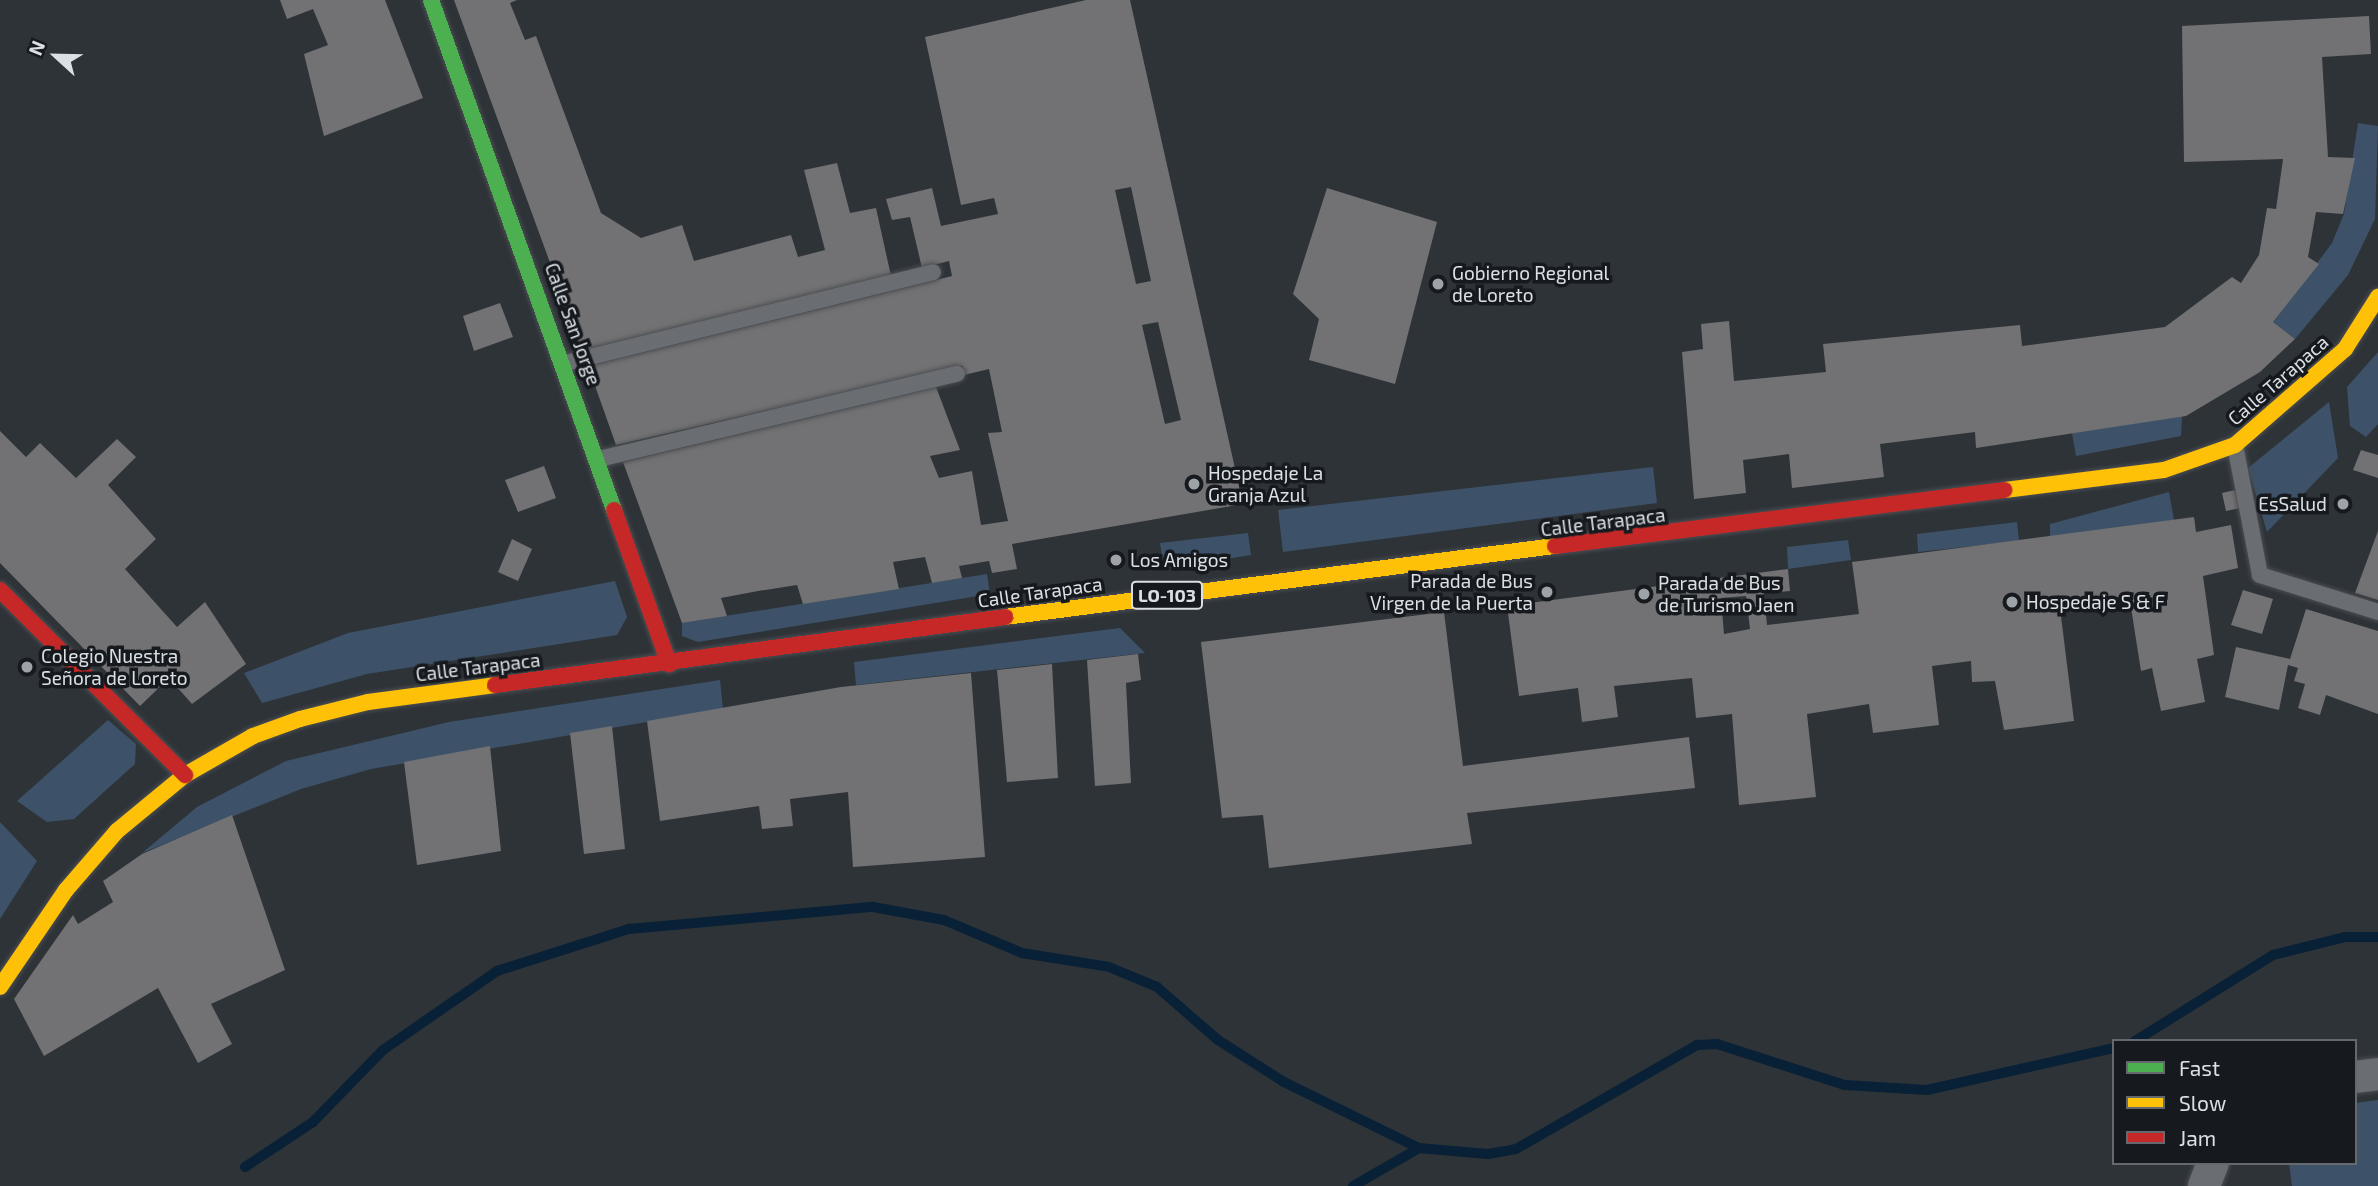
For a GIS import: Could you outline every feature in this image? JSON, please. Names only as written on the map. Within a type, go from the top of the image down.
[{"type":"main road","name":"Calle San Jorge","points":[[431,0],[566,363],[669,664]]},
{"type":"main road","name":"Calle Tarapaca","points":[[0,987],[66,890],[117,831],[185,775],[253,736],[368,702],[669,664],[1205,590],[2058,489],[2164,470],[2235,445],[2345,349],[2378,297]]},
{"type":"main road","points":[[0,590],[185,775]]},
{"type":"street","points":[[2357,1077],[2378,1074]]},
{"type":"street","points":[[2204,1186],[2212,1165]]},
{"type":"lane","points":[[566,363],[933,272]]},
{"type":"lane","points":[[599,459],[957,374]]},
{"type":"lane","points":[[2235,445],[2260,575],[2378,612]]},
{"type":"shaded area","points":[[2358,123],[2378,126],[2375,219],[2348,275],[2295,339],[2273,322],[2332,243],[2344,214]]},
{"type":"shaded area","points":[[2378,352],[2378,424],[2366,437],[2350,426],[2347,387]]},
{"type":"shaded area","points":[[2329,402],[2338,458],[2267,532],[2248,468]]},
{"type":"shaded area","points":[[2182,416],[2181,436],[2076,456],[2072,433]]},
{"type":"shaded area","points":[[1653,467],[1657,503],[1283,552],[1278,510]]},
{"type":"shaded area","points":[[2169,492],[2174,520],[2050,537],[2050,524]]},
{"type":"shaded area","points":[[2017,522],[2019,541],[1918,552],[1917,534]]},
{"type":"shaded area","points":[[1248,533],[1251,555],[1164,569],[1160,543]]},
{"type":"shaded area","points":[[1848,540],[1851,560],[1788,569],[1787,547]]},
{"type":"shaded area","points":[[987,574],[990,594],[698,642],[682,636],[682,623]]},
{"type":"shaded area","points":[[615,581],[627,617],[617,635],[367,674],[262,703],[244,673],[348,633]]},
{"type":"shaded area","points":[[1120,628],[1145,653],[856,685],[854,662]]},
{"type":"shaded area","points":[[720,680],[723,709],[371,769],[301,789],[142,853],[197,807],[286,761],[449,722]]},
{"type":"shaded area","points":[[108,720],[136,744],[135,764],[74,819],[47,822],[17,801]]},
{"type":"shaded area","points":[[0,822],[37,861],[0,919]]},
{"type":"shaded area","points":[[2378,1100],[2378,1186],[2292,1186],[2289,1165],[2357,1165],[2357,1103]]},
{"type":"building","points":[[280,0],[385,0],[423,98],[324,136],[304,54],[328,45],[313,9],[287,19]]},
{"type":"building","points":[[454,0],[517,0],[510,3],[525,40],[536,36],[601,213],[641,238],[682,225],[694,261],[791,235],[798,257],[825,250],[804,170],[837,163],[850,213],[876,208],[891,276],[583,353]]},
{"type":"building","points":[[1086,0],[1130,0],[1243,504],[1012,544],[1017,569],[992,573],[989,561],[959,566],[962,578],[932,583],[925,557],[893,562],[899,589],[803,604],[797,585],[758,591],[721,598],[727,616],[682,623],[623,462],[936,387],[960,450],[930,456],[939,478],[972,471],[981,525],[1008,521],[988,433],[1002,432],[989,369],[964,375],[962,366],[616,445],[588,366],[952,276],[949,261],[922,268],[910,217],[892,220],[886,199],[932,188],[941,226],[998,214],[994,198],[961,205],[925,37]],"holes":[[[1131,187],[1151,281],[1136,284],[1115,190]],[[1158,322],[1181,420],[1165,424],[1142,325]]]},
{"type":"building","points":[[2369,16],[2371,54],[2322,57],[2328,157],[2355,158],[2343,214],[2316,212],[2308,257],[2319,264],[2273,322],[2295,339],[2260,372],[2186,416],[1976,448],[1975,432],[1880,444],[1884,477],[1792,488],[1789,454],[1743,460],[1746,493],[1694,499],[1682,352],[1703,349],[1701,324],[1729,321],[1734,381],[1826,372],[1823,344],[2020,325],[2022,346],[2165,327],[2232,277],[2241,283],[2259,255],[2267,208],[2276,209],[2283,159],[2184,162],[2182,26]]},
{"type":"building","points":[[1327,188],[1437,222],[1395,384],[1309,360],[1319,319],[1293,294]]},
{"type":"building","points":[[500,303],[513,337],[474,351],[463,316]]},
{"type":"building","points":[[0,431],[26,457],[40,443],[76,478],[117,439],[136,457],[108,485],[156,539],[125,569],[177,627],[205,602],[246,664],[192,704],[169,678],[140,706],[0,563]]},
{"type":"building","points":[[2361,450],[2378,455],[2378,478],[2353,470]]},
{"type":"building","points":[[544,466],[556,498],[518,512],[505,480]]},
{"type":"building","points":[[2235,490],[2240,508],[2226,511],[2222,493]]},
{"type":"building","points":[[2194,517],[2196,532],[2231,525],[2238,568],[2203,576],[2214,655],[2197,659],[2205,702],[2161,711],[2152,668],[2141,671],[2129,595],[2060,608],[2074,721],[2004,730],[1995,681],[1972,682],[1971,661],[1932,666],[1939,725],[1873,733],[1869,704],[1807,714],[1816,797],[1739,805],[1732,714],[1696,718],[1692,678],[1614,686],[1618,717],[1582,722],[1578,688],[1519,696],[1507,606],[1788,569],[1790,591],[1764,593],[1767,625],[1859,614],[1852,562]],"holes":[[[1746,596],[1750,629],[1724,634],[1721,598]]]},
{"type":"building","points":[[2378,531],[2378,600],[2355,593]]},
{"type":"building","points":[[512,539],[532,549],[518,581],[498,572]]},
{"type":"building","points":[[2243,590],[2273,599],[2262,634],[2231,625]]},
{"type":"building","points":[[2306,609],[2378,631],[2378,714],[2326,695],[2320,715],[2298,708],[2305,684],[2294,681],[2298,668],[2288,665],[2279,710],[2225,697],[2236,647],[2290,659]]},
{"type":"building","points":[[1444,612],[1463,766],[1689,737],[1695,788],[1467,813],[1472,844],[1269,868],[1263,815],[1222,818],[1201,642]]},
{"type":"building","points":[[1138,654],[1141,680],[1126,683],[1131,783],[1095,786],[1087,660]]},
{"type":"building","points":[[1052,664],[1058,778],[1007,782],[997,670]]},
{"type":"building","points":[[971,673],[985,857],[853,867],[848,792],[790,799],[793,826],[762,829],[759,806],[660,821],[647,721],[841,687]]},
{"type":"building","points":[[612,726],[625,849],[584,854],[570,733]]},
{"type":"building","points":[[490,746],[501,851],[417,865],[404,762]]},
{"type":"building","points":[[232,815],[285,970],[211,1004],[232,1044],[198,1063],[158,988],[44,1056],[14,999],[73,915],[78,924],[113,902],[103,881],[142,854]]},
{"type":"waterway","points":[[245,1167],[313,1122],[383,1050],[497,971],[629,929],[873,907],[944,920],[1022,953],[1109,967],[1157,987],[1218,1040],[1284,1082],[1419,1148]]},
{"type":"waterway","points":[[2138,1039],[2273,955],[2345,937],[2378,937]]},
{"type":"waterway","points":[[1353,1186],[1419,1148],[1488,1154],[1516,1149],[1697,1045],[1717,1044],[1845,1085],[1927,1090],[2112,1048]]},
{"type":"traffic: fast","points":[[431,0],[614,510]]},
{"type":"traffic: slow","points":[[2005,490],[2164,470],[2235,445],[2345,349],[2378,297]]},
{"type":"traffic: slow","points":[[1005,617],[1555,546]]},
{"type":"traffic: slow","points":[[0,987],[66,890],[117,831],[185,775],[253,736],[300,719],[368,702],[495,685]]},
{"type":"traffic: jam","points":[[1555,546],[2005,490]]},
{"type":"traffic: jam","points":[[614,510],[669,664]]},
{"type":"traffic: jam","points":[[0,590],[185,775]]},
{"type":"traffic: jam","points":[[495,685],[1005,617]]},
{"type":"place","name":"Gobierno Regional de Loreto","points":[[1438,284]]},
{"type":"place","name":"Hospedaje La Granja Azul","points":[[1194,484]]},
{"type":"place","name":"EsSalud","points":[[2343,504]]},
{"type":"place","name":"Los Amigos","points":[[1116,560]]},
{"type":"place","name":"Parada de Bus Virgen de la Puerta","points":[[1547,592]]},
{"type":"place","name":"Parada de Bus de Turismo Jaen","points":[[1644,594]]},
{"type":"place","name":"Hospedaje S & F","points":[[2012,602]]},
{"type":"place","name":"Colegio Nuestra Señora de Loreto","points":[[27,667]]}]
